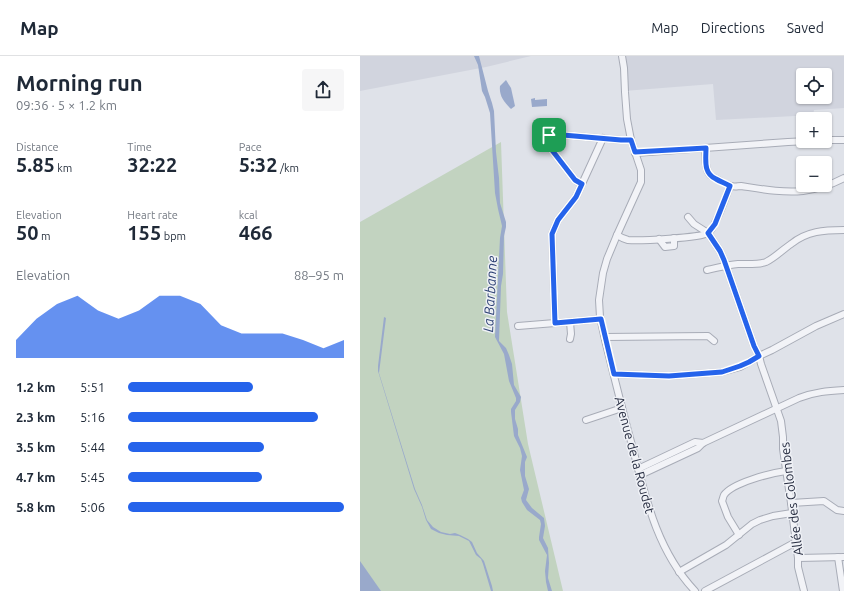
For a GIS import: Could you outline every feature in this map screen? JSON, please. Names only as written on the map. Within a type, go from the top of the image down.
[{"type":"street","name":"Avenue de la Roudet","points":[[622,56],[627,119],[631,140],[641,170],[641,182],[607,259],[603,273],[599,300],[601,319],[622,408],[653,520],[672,562],[683,578],[695,591]]},
{"type":"street","points":[[582,184],[575,180],[548,145],[546,138],[551,134],[631,140]]},
{"type":"street","points":[[555,323],[552,234],[558,220],[576,197],[603,138]]},
{"type":"street","points":[[832,140],[844,140]]},
{"type":"street","points":[[635,152],[796,142]]},
{"type":"street","points":[[706,148],[707,171],[714,179],[724,182],[730,186],[784,191],[802,191],[835,183],[844,178]]},
{"type":"street","points":[[617,236],[627,240],[659,239],[665,247],[674,246],[674,238],[708,233],[715,224],[730,186]]},
{"type":"street","points":[[688,217],[694,224],[708,233]]},
{"type":"street","points":[[707,270],[737,264],[754,264],[764,262],[775,257],[790,244],[808,234],[828,230],[844,230]]},
{"type":"street","name":"Allée des Colombes","points":[[708,233],[720,251],[727,266],[754,346],[782,421],[782,449],[791,503],[798,567],[804,591]]},
{"type":"street","points":[[614,374],[669,376],[722,372],[749,362],[816,326],[844,314]]},
{"type":"street","points":[[518,326],[601,319]]},
{"type":"street","points":[[570,322],[570,339]]},
{"type":"street","points":[[605,337],[708,336],[714,341]]},
{"type":"street","points":[[639,472],[696,442],[703,443],[799,398],[813,393],[830,390],[844,390]]},
{"type":"street","points":[[586,420],[622,408]]},
{"type":"street","points":[[738,535],[728,517],[722,501],[725,494],[733,487],[758,477],[786,471]]},
{"type":"street","points":[[791,503],[824,501],[837,510],[844,511]]},
{"type":"street","points":[[679,572],[726,545],[752,524],[772,516],[792,513]]},
{"type":"street","points":[[705,591],[796,542]]},
{"type":"street","points":[[798,558],[841,557],[843,591]]},
{"type":"shaded area","points":[[360,56],[531,56],[486,67],[360,91]]},
{"type":"shaded area","points":[[621,56],[844,56],[844,108],[814,110],[814,112],[796,112],[796,116],[716,120],[713,84],[624,91]]},
{"type":"green space","points":[[501,142],[507,312],[528,444],[563,591],[360,591],[360,222]]},
{"type":"water","points":[[474,56],[479,56],[494,111],[500,203],[506,222],[501,286],[499,341],[506,348],[509,355],[512,364],[514,385],[521,397],[515,410],[515,419],[518,435],[527,457],[525,462],[525,476],[529,489],[526,500],[532,508],[544,518],[545,526],[543,538],[548,548],[548,578],[552,591],[548,591],[546,582],[545,571],[547,555],[539,540],[540,520],[527,510],[521,498],[524,490],[520,470],[522,456],[514,436],[511,412],[516,398],[509,381],[504,354],[495,337],[500,238],[502,226],[495,193],[490,113],[482,91],[478,65]]},
{"type":"water","points":[[506,80],[511,88],[515,106],[511,109],[504,101],[500,93],[500,86]]},
{"type":"water","points":[[535,98],[535,100],[547,99],[547,106],[532,107],[531,99]]},
{"type":"water","points":[[384,317],[386,318],[379,373],[415,489],[427,520],[433,527],[441,532],[450,534],[455,533],[472,542],[477,553],[484,561],[493,591],[491,591],[481,559],[476,555],[469,541],[459,536],[439,533],[431,529],[426,520],[414,489],[378,371]]},
{"type":"water","points":[[360,561],[381,591],[360,591]]},
{"type":"route","points":[[549,135],[631,140],[635,152],[706,148],[707,171],[714,179],[724,182],[730,186],[715,224],[708,233],[724,260],[754,346],[759,356],[740,366],[722,372],[669,376],[614,374],[601,319],[555,323],[552,234],[558,220],[576,197],[582,184],[575,180],[548,145],[546,138],[549,135]]},
{"type":"water label","name":"La Barbanne","points":[[490,294]]}]
